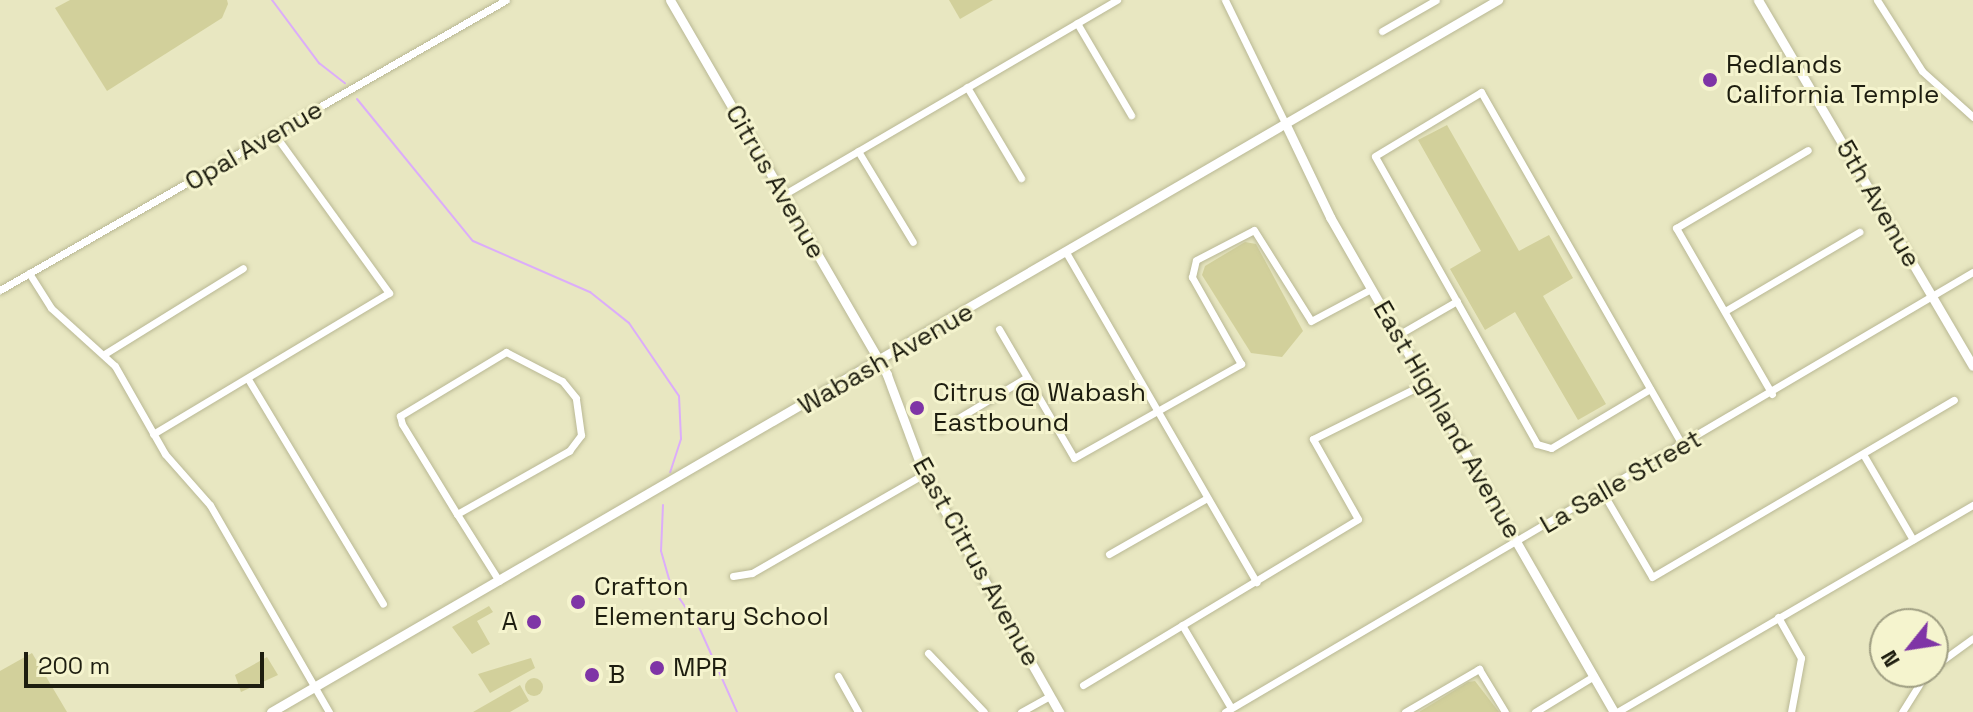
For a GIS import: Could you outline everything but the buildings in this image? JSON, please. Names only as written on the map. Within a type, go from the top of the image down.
[{"type":"street","name":"Opal Avenue","points":[[0,290],[506,0]]},
{"type":"street","name":"Citrus Avenue","points":[[670,0],[880,365]]},
{"type":"street","points":[[783,195],[1117,0]]},
{"type":"street","points":[[1225,0],[1286,125]]},
{"type":"street","points":[[1382,31],[1436,0]]},
{"type":"street","name":"Wabash Avenue","points":[[271,712],[880,365],[1498,0]]},
{"type":"street","name":"5th Avenue","points":[[1758,0],[1973,366]]},
{"type":"street","points":[[1877,0],[1909,55],[1973,117]]},
{"type":"street","points":[[1077,23],[1131,115]]},
{"type":"street","points":[[967,87],[1021,178]]},
{"type":"street","points":[[1650,389],[1543,448],[1375,156],[1481,92],[1683,446]]},
{"type":"street","points":[[1965,110],[1973,100]]},
{"type":"street","name":"East Highland Avenue","points":[[1286,125],[1371,289],[1616,712]]},
{"type":"street","points":[[153,434],[389,293],[275,135]]},
{"type":"street","points":[[1772,394],[1676,228],[1808,150]]},
{"type":"street","points":[[858,151],[913,242]]},
{"type":"street","points":[[999,329],[1074,458],[1241,364],[1192,277],[1196,260],[1254,230],[1311,321],[1371,289]]},
{"type":"street","points":[[1725,311],[1859,232]]},
{"type":"street","points":[[1067,254],[1256,582]]},
{"type":"street","points":[[106,353],[243,268]]},
{"type":"street","name":"La Salle Street","points":[[1228,710],[1934,299],[1973,272]]},
{"type":"street","points":[[29,273],[51,308],[106,353],[153,434],[210,505],[329,712]]},
{"type":"street","points":[[1398,335],[1457,301]]},
{"type":"street","points":[[457,514],[569,451],[581,435],[576,398],[562,381],[506,352],[400,416],[457,514],[499,581]]},
{"type":"street","name":"East Citrus Avenue","points":[[880,365],[924,474],[1059,712]]},
{"type":"street","points":[[940,429],[1027,377]]},
{"type":"street","points":[[248,379],[383,604]]},
{"type":"street","points":[[1083,685],[1358,519],[1313,439],[1426,383]]},
{"type":"street","points":[[1603,493],[1652,577],[1954,400]]},
{"type":"street","points":[[1863,454],[1913,540]]},
{"type":"street","points":[[733,576],[752,573],[924,474]]},
{"type":"street","points":[[1109,554],[1207,498]]},
{"type":"street","points":[[1616,712],[1973,505]]},
{"type":"street","points":[[1778,617],[1801,658],[1791,712]]},
{"type":"street","points":[[1182,625],[1228,710]]},
{"type":"street","points":[[1949,655],[1973,638]]},
{"type":"street","points":[[928,653],[984,712]]},
{"type":"street","points":[[1405,712],[1479,669],[1505,712]]},
{"type":"street","points":[[838,676],[858,712]]},
{"type":"street","points":[[1535,712],[1594,676]]},
{"type":"street","points":[[1902,712],[1917,688]]},
{"type":"street","points":[[1021,712],[1050,696]]},
{"type":"shaded area","points":[[70,0],[227,0],[228,4],[222,18],[107,91],[55,8]]},
{"type":"shaded area","points":[[949,0],[993,0],[960,19]]},
{"type":"shaded area","points":[[1447,125],[1519,251],[1549,235],[1573,278],[1543,296],[1606,404],[1578,420],[1515,312],[1485,330],[1450,269],[1481,251],[1418,140]]},
{"type":"shaded area","points":[[1245,242],[1256,244],[1303,331],[1282,357],[1251,353],[1202,275],[1205,266]]},
{"type":"shaded area","points":[[489,606],[493,612],[477,621],[490,644],[472,654],[452,627]]},
{"type":"shaded area","points":[[32,653],[67,712],[0,712],[0,671]]},
{"type":"shaded area","points":[[267,657],[278,675],[241,692],[235,675]]},
{"type":"shaded area","points":[[531,658],[535,668],[490,693],[478,674]]},
{"type":"shaded area","points":[[534,678],[543,687],[534,696],[525,687]]},
{"type":"shaded area","points":[[1475,681],[1499,712],[1419,712],[1468,682]]},
{"type":"shaded area","points":[[520,685],[529,701],[510,712],[473,712]]},
{"type":"waterway","points":[[272,0],[319,63],[345,83]]},
{"type":"waterway","points":[[357,99],[473,241],[590,292],[629,323],[679,396],[681,439],[670,472]]},
{"type":"waterway","points":[[663,505],[661,551],[671,586],[699,627],[737,712]]},
{"type":"place","name":"Redlands California Temple","points":[[1710,80]]},
{"type":"place","name":"Citrus @ Wabash Eastbound","points":[[917,408]]},
{"type":"place","name":"Crafton Elementary School","points":[[578,602]]},
{"type":"place","name":"A","points":[[534,622]]},
{"type":"place","name":"MPR","points":[[657,668]]},
{"type":"place","name":"B","points":[[592,675]]}]
